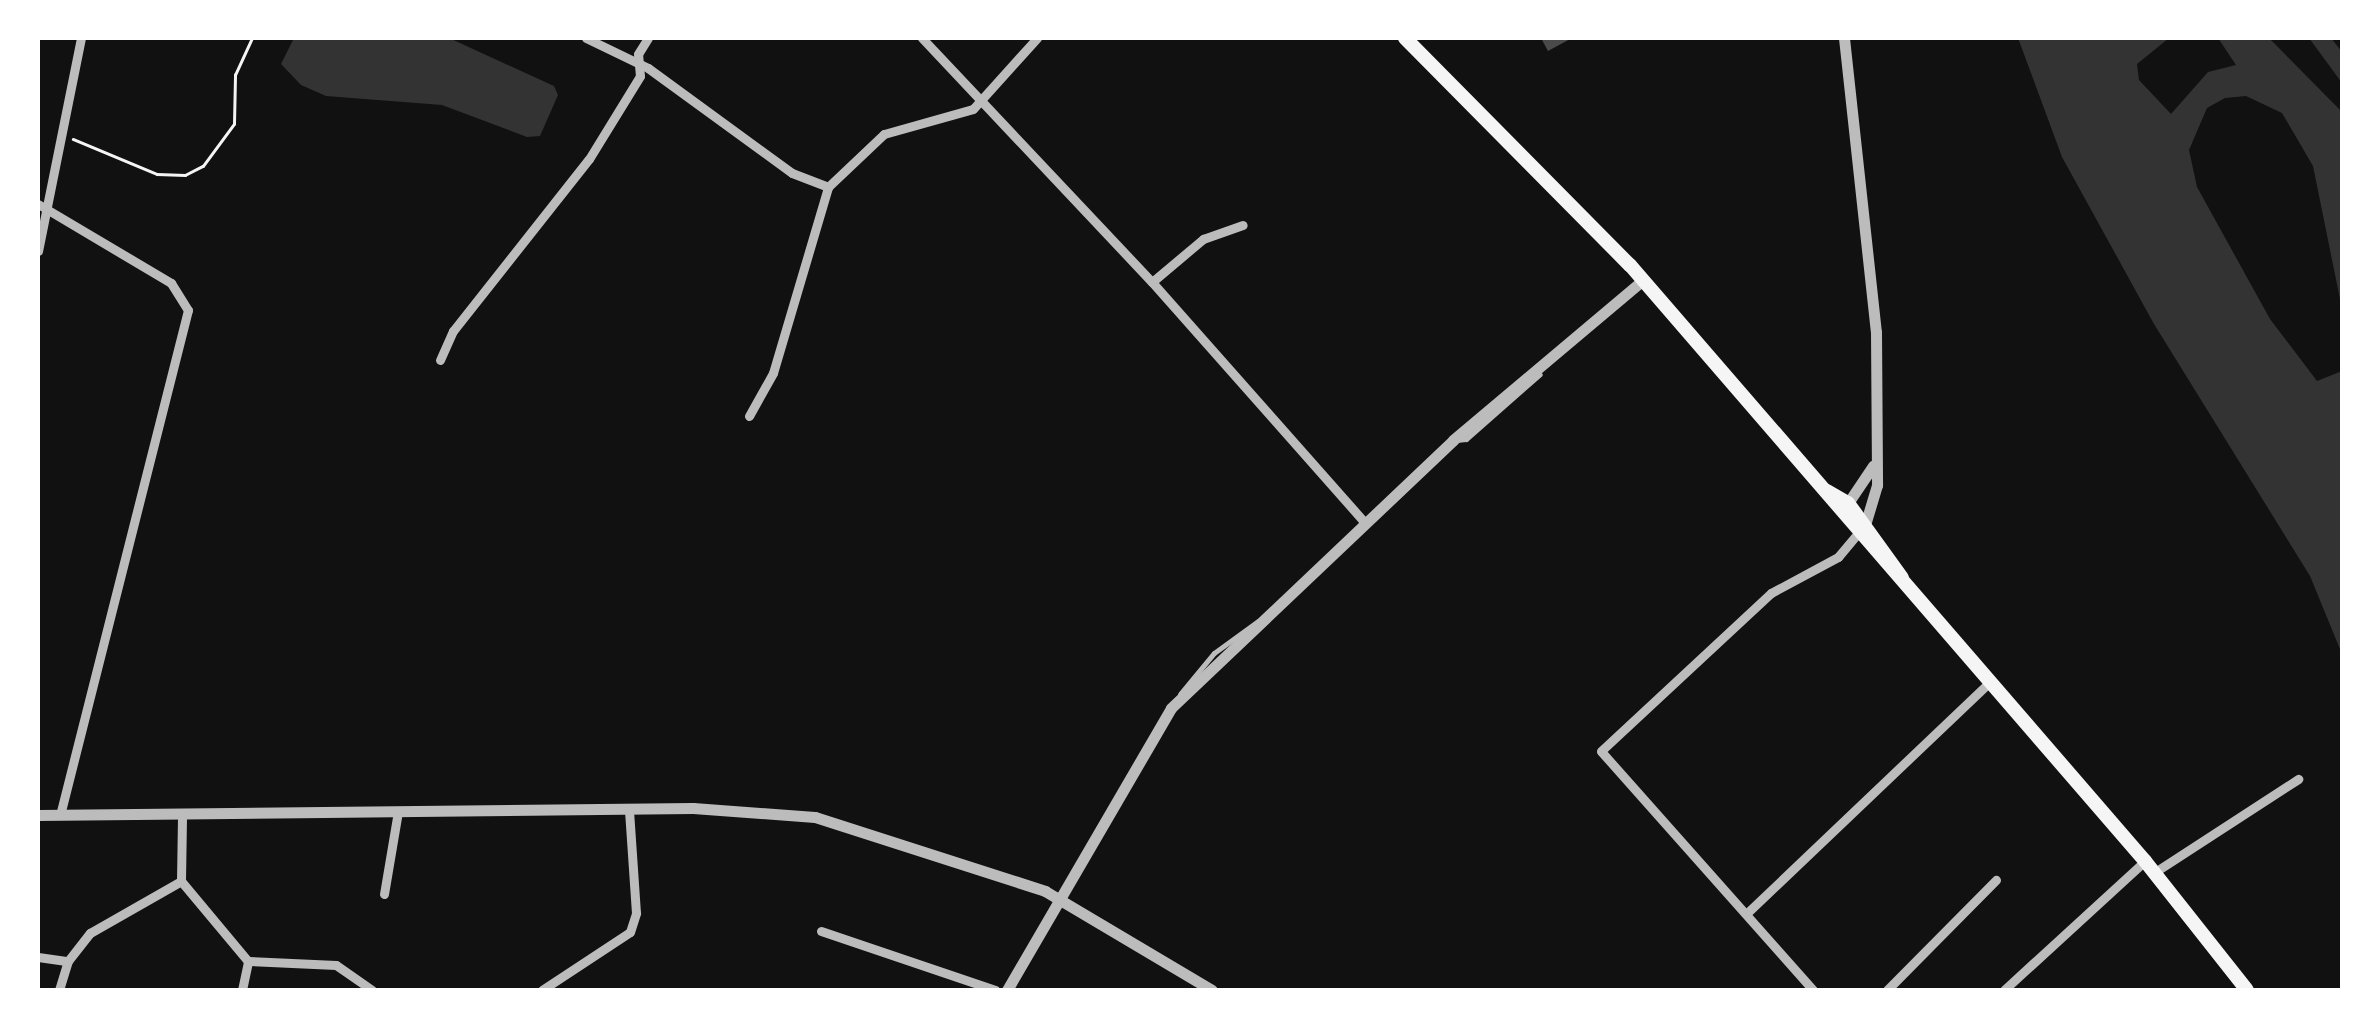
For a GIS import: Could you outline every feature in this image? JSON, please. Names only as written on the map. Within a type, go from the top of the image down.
[{"type":"main road","points":[[1405,38],[1567,195],[1827,491],[1855,532],[1902,579],[2150,866],[2247,990]]},
{"type":"main road","points":[[1827,491],[1848,503],[1855,532]]},
{"type":"street","points":[[38,251],[48,220],[41,206],[62,133],[68,78],[81,38]]},
{"type":"street","points":[[586,38],[638,62],[792,173],[828,187]]},
{"type":"street","points":[[440,360],[453,332],[589,159],[640,76],[638,62],[648,38]]},
{"type":"street","points":[[922,38],[984,98],[1364,522]]},
{"type":"street","points":[[749,416],[773,372],[828,187],[884,134],[956,116],[984,98],[1038,38]]},
{"type":"street","points":[[1813,990],[1602,750],[1771,593],[1855,532],[1876,496],[1873,270],[1844,38]]},
{"type":"street","points":[[41,206],[171,284],[185,300],[188,320],[60,815]]},
{"type":"street","points":[[1152,282],[1204,239],[1243,224]]},
{"type":"street","points":[[1007,990],[1171,708],[1453,440],[1556,349],[1642,281]]},
{"type":"street","points":[[1848,503],[1875,462]]},
{"type":"street","points":[[1746,914],[1991,682]]},
{"type":"street","points":[[2004,990],[2150,866],[2298,779]]},
{"type":"street","points":[[38,815],[726,808],[828,820],[1061,898],[1212,990]]},
{"type":"street","points":[[542,990],[630,932],[636,913],[629,809]]},
{"type":"street","points":[[384,894],[398,811]]},
{"type":"street","points":[[182,815],[181,881],[248,961],[336,965],[372,990]]},
{"type":"street","points":[[1886,990],[1996,880]]},
{"type":"street","points":[[59,990],[68,961],[104,922],[181,881]]},
{"type":"street","points":[[821,931],[995,990]]},
{"type":"street","points":[[38,957],[68,961]]},
{"type":"street","points":[[242,990],[248,961]]},
{"type":"path","points":[[62,133],[138,169],[173,176],[194,171],[214,158],[234,124],[235,76],[252,38]]},
{"type":"shaded area","points":[[294,38],[449,38],[554,86],[558,95],[540,136],[527,137],[442,105],[326,96],[301,85],[281,64]]},
{"type":"shaded area","points":[[2018,38],[2169,38],[2137,64],[2139,80],[2171,114],[2208,72],[2236,65],[2218,38],[2269,38],[2342,112],[2342,309],[2313,166],[2282,113],[2246,96],[2225,98],[2207,108],[2189,150],[2197,187],[2270,319],[2317,381],[2342,371],[2342,654],[2310,576],[2154,324],[2062,157]]},
{"type":"shaded area","points":[[2309,38],[2331,38],[2342,52],[2342,83]]},
{"type":"building","points":[[1541,38],[1572,38],[1548,51]]}]
